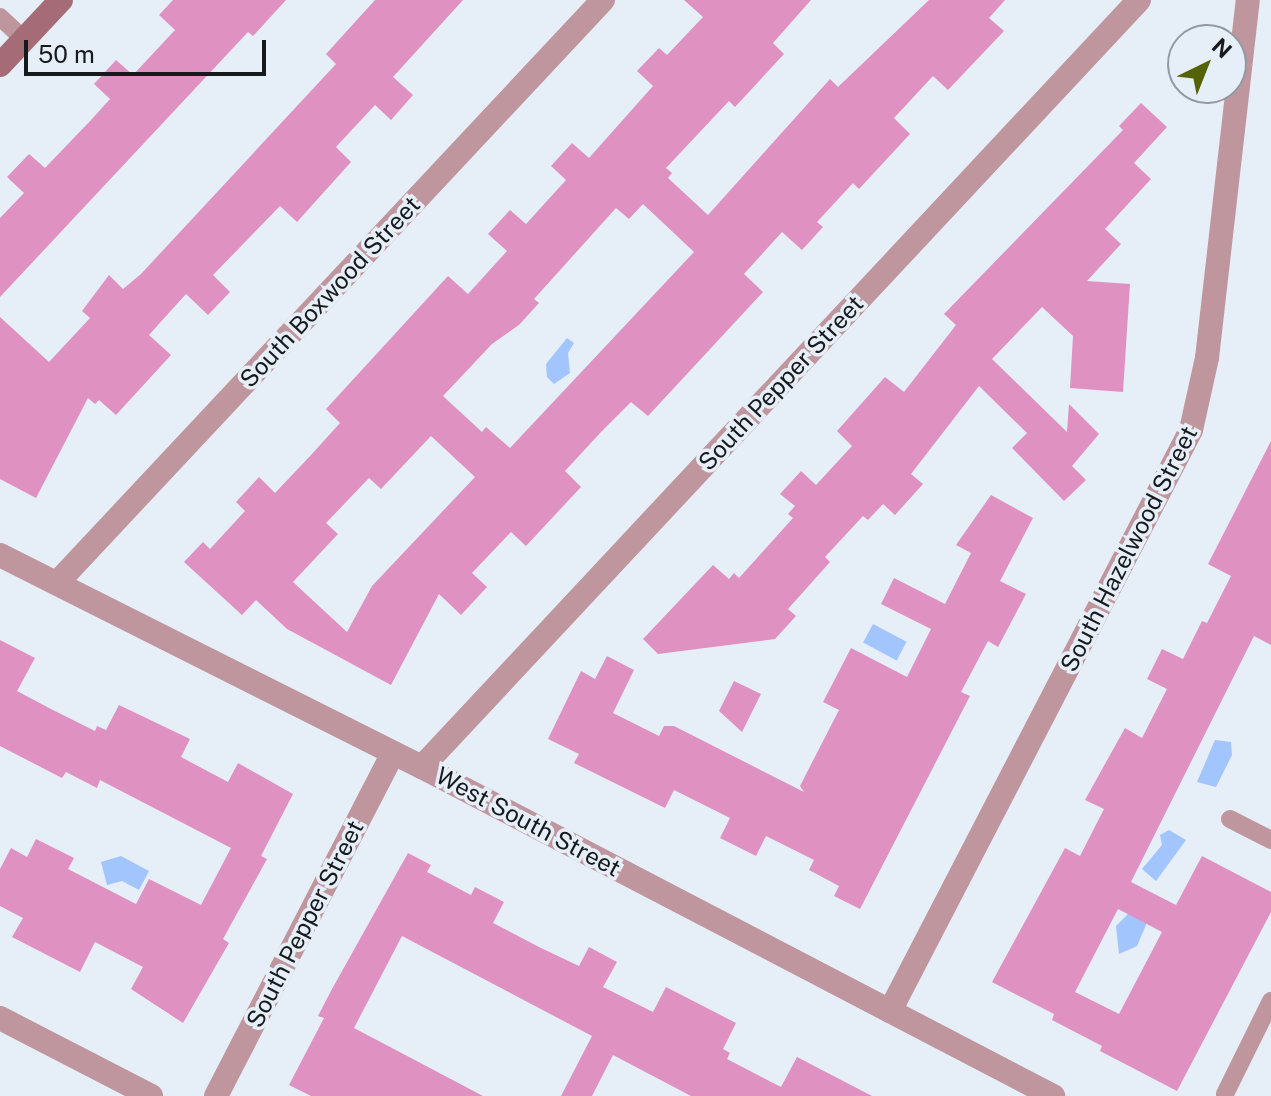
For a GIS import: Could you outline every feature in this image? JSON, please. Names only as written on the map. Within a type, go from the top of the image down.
[{"type":"street","points":[[0,65],[61,0]]},
{"type":"street","name":"South Boxwood Street","points":[[57,583],[603,0]]},
{"type":"street","name":"South Pepper Street","points":[[422,767],[1139,0]]},
{"type":"street","name":"South Hazelwood Street","points":[[890,1011],[1191,430],[1207,358],[1248,0]]},
{"type":"street","name":"West South Street","points":[[0,555],[422,767],[1053,1096]]},
{"type":"street","name":"South Pepper Street","points":[[216,1096],[393,753]]},
{"type":"street","points":[[0,1018],[151,1096]]},
{"type":"lane","points":[[0,17],[24,39]]},
{"type":"lane","points":[[1230,819],[1271,840]]},
{"type":"lane","points":[[1225,1094],[1271,1001]]},
{"type":"water","points":[[567,338],[574,343],[568,353],[570,373],[554,384],[547,377],[546,364]]},
{"type":"water","points":[[873,624],[907,642],[897,660],[863,643]]},
{"type":"water","points":[[1215,740],[1231,742],[1232,755],[1216,787],[1197,782]]},
{"type":"water","points":[[1169,830],[1186,840],[1156,881],[1142,869],[1162,845],[1160,835]]},
{"type":"water","points":[[121,856],[149,871],[139,890],[122,881],[107,885],[101,862]]},
{"type":"water","points":[[1129,913],[1149,918],[1137,946],[1119,954],[1116,926]]},
{"type":"building","points":[[173,0],[286,0],[253,36],[248,32],[0,297],[0,218],[24,193],[7,177],[29,154],[45,168],[91,120],[110,99],[94,84],[116,60],[133,75],[175,30],[159,15]]},
{"type":"building","points":[[375,0],[463,0],[393,77],[413,95],[391,120],[375,105],[336,147],[351,162],[297,222],[280,206],[213,275],[230,292],[208,315],[186,294],[149,335],[171,355],[116,415],[99,400],[95,404],[88,398],[36,498],[0,479],[0,317],[49,362],[90,318],[82,311],[109,275],[123,289],[141,274],[336,64],[326,54]]},
{"type":"building","points":[[684,0],[811,0],[773,43],[784,54],[735,107],[729,101],[666,168],[672,173],[668,178],[708,215],[830,79],[838,87],[929,0],[1005,0],[989,18],[1004,31],[948,90],[933,76],[894,118],[910,134],[859,189],[853,183],[817,222],[823,227],[802,250],[782,232],[744,274],[763,292],[648,416],[631,402],[601,432],[565,471],[581,487],[526,546],[511,532],[472,573],[487,587],[461,615],[439,594],[391,685],[287,629],[256,600],[242,615],[184,562],[203,542],[210,549],[245,511],[236,502],[259,477],[275,493],[311,455],[340,423],[326,409],[448,276],[468,294],[507,251],[488,234],[510,210],[526,224],[566,180],[551,166],[572,143],[589,158],[653,86],[637,71],[659,48],[667,55],[703,17]],"holes":[[[643,204],[694,252],[510,448],[486,427],[482,432],[443,396],[492,344],[519,325],[539,303],[534,299],[616,208],[629,219]],[[431,436],[475,477],[372,586],[347,632],[293,582],[338,534],[326,523],[369,478],[381,489]]]},
{"type":"building","points":[[1141,103],[1167,127],[1134,163],[1151,179],[1105,229],[1121,244],[1087,281],[1130,284],[1123,392],[1070,388],[1073,336],[1042,307],[992,359],[1067,432],[1069,404],[1099,434],[1072,466],[1086,480],[1064,501],[1012,448],[1027,433],[979,386],[911,474],[923,484],[895,515],[883,504],[868,520],[863,516],[825,557],[830,562],[788,609],[796,616],[775,639],[658,654],[643,639],[713,565],[729,579],[734,573],[739,578],[793,518],[788,514],[795,506],[780,494],[801,471],[816,485],[852,446],[837,431],[885,377],[904,392],[956,325],[944,314],[1123,130],[1119,126]]},
{"type":"building","points":[[1271,441],[1271,645],[1254,636],[1131,882],[1176,905],[1202,856],[1271,892],[1271,912],[1177,1091],[1100,1051],[1102,1046],[1052,1020],[1054,1014],[992,982],[1065,848],[1080,856],[1104,809],[1085,800],[1125,728],[1142,738],[1167,689],[1147,679],[1162,649],[1183,659],[1202,621],[1207,623],[1231,576],[1208,564]],"holes":[[[1118,909],[1162,932],[1119,1014],[1075,992]]]},
{"type":"building","points":[[991,495],[1033,518],[1000,581],[1026,594],[998,647],[988,641],[961,692],[970,696],[860,909],[834,896],[839,886],[809,870],[814,860],[766,836],[756,856],[720,838],[730,818],[674,790],[665,808],[574,763],[579,754],[548,739],[581,671],[595,679],[607,656],[634,670],[613,713],[659,736],[664,726],[674,726],[804,792],[800,786],[839,710],[823,702],[851,648],[907,677],[931,629],[881,604],[894,578],[945,604],[971,553],[956,545]]},
{"type":"building","points":[[0,640],[35,658],[17,691],[51,709],[95,731],[97,726],[106,730],[119,705],[190,739],[181,757],[228,782],[238,763],[293,794],[261,856],[267,859],[223,939],[229,943],[183,1023],[131,989],[143,967],[95,942],[80,972],[12,937],[23,918],[0,906],[0,869],[11,848],[27,857],[36,839],[74,858],[68,869],[136,904],[149,879],[201,905],[231,848],[100,780],[97,788],[66,772],[62,778],[0,746]]},
{"type":"building","points":[[734,681],[761,694],[742,732],[719,711]]},
{"type":"building","points":[[408,853],[431,865],[427,872],[471,895],[475,887],[504,902],[493,923],[579,966],[589,947],[617,962],[603,987],[653,1012],[666,987],[736,1023],[723,1049],[730,1053],[727,1059],[781,1087],[797,1057],[872,1096],[691,1096],[613,1055],[592,1096],[561,1096],[592,1036],[402,936],[354,1028],[483,1096],[311,1096],[289,1085],[324,1018],[318,1016]]}]
